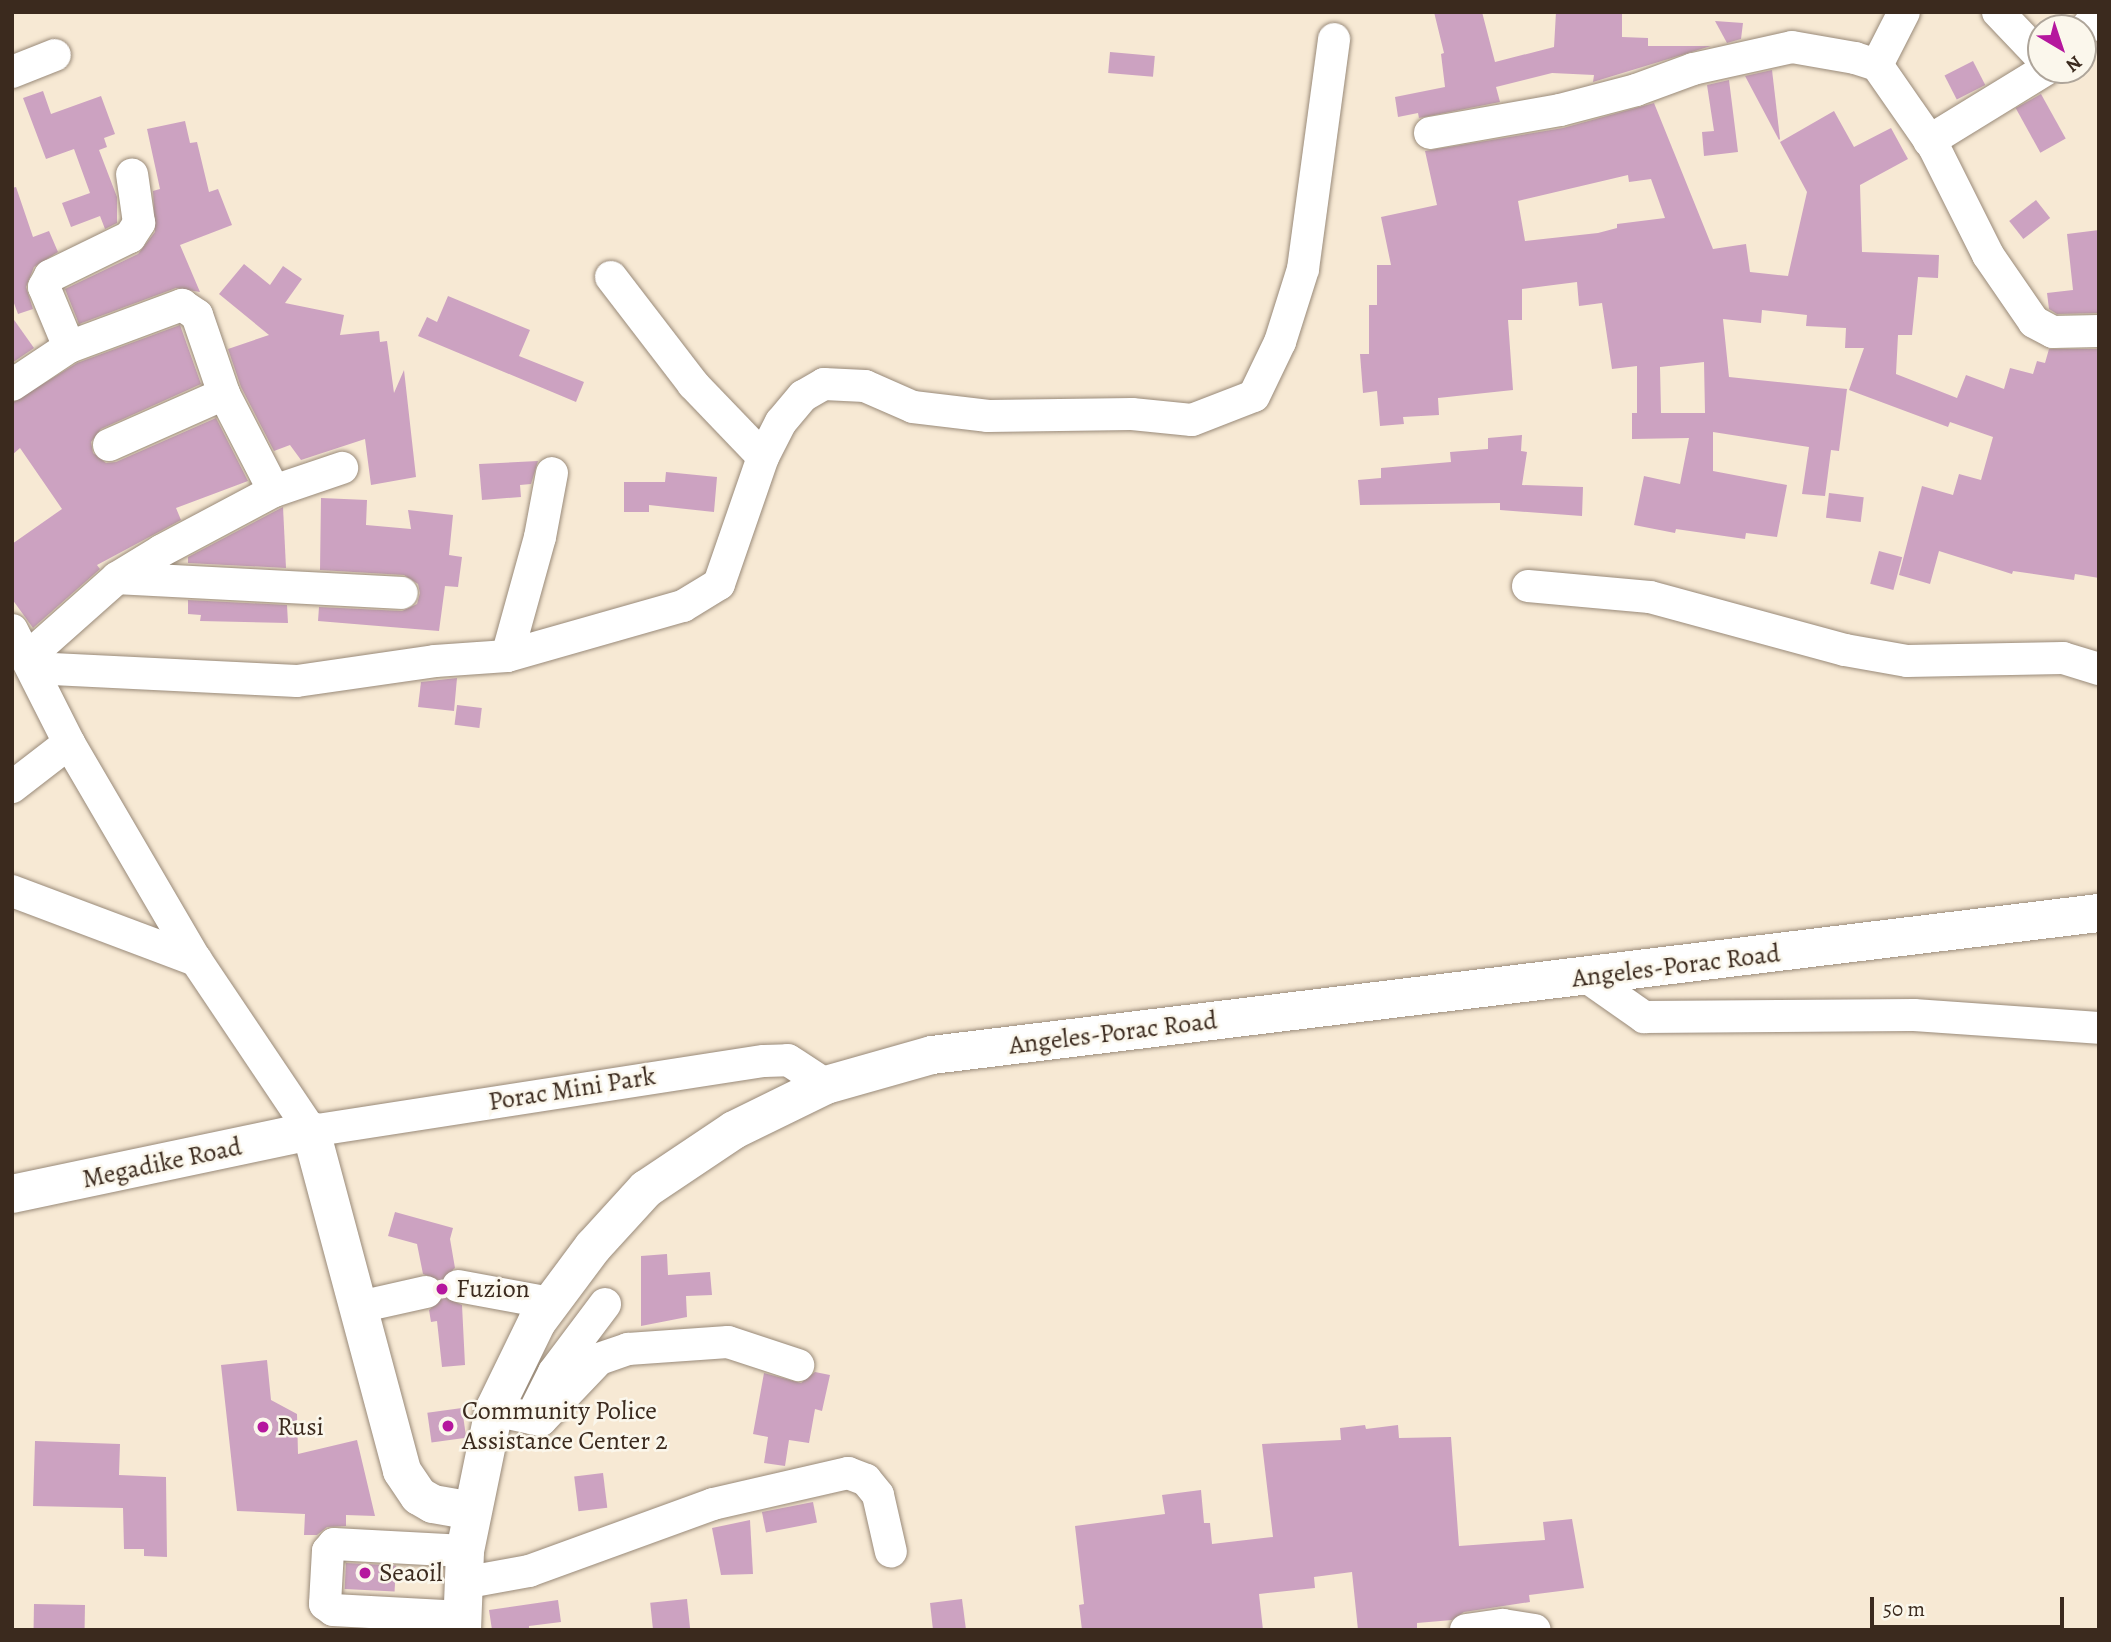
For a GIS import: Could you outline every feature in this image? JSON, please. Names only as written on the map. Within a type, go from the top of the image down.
[{"type":"main road","name":"Angeles-Porac Road","points":[[463,1595],[471,1511],[512,1414],[551,1303],[593,1247],[646,1189],[734,1130],[826,1085],[932,1055],[2099,913]]},
{"type":"main road","name":"Megadike Road","points":[[12,1194],[311,1131]]},
{"type":"main road","points":[[311,1131],[402,1471],[419,1496],[433,1504],[471,1511]]},
{"type":"street","points":[[1877,65],[1904,12]]},
{"type":"street","points":[[1998,12],[2027,42]]},
{"type":"street","points":[[20,645],[297,681],[435,661],[507,656],[683,606],[719,584],[763,457],[781,422],[803,396],[824,384],[865,386],[913,407],[988,416],[1132,414],[1192,420],[1254,396],[1280,342],[1303,268],[1334,39]]},
{"type":"street","points":[[1430,133],[1559,110],[1636,90],[1693,69],[1791,47],[1877,65],[1929,141],[1988,255],[2034,322],[2053,332],[2099,331]]},
{"type":"street","points":[[12,72],[55,55]]},
{"type":"street","points":[[1929,141],[2027,81]]},
{"type":"street","points":[[69,346],[44,286],[50,276],[130,237],[139,223],[132,174]]},
{"type":"street","points":[[611,277],[684,375],[763,457]]},
{"type":"street","points":[[12,385],[69,346],[182,305],[197,315],[224,394],[274,491]]},
{"type":"street","points":[[109,445],[224,394]]},
{"type":"street","points":[[20,645],[117,578],[274,491],[342,468]]},
{"type":"street","points":[[507,656],[540,537],[552,474]]},
{"type":"street","points":[[117,578],[402,593]]},
{"type":"street","points":[[1528,586],[1650,597],[1845,650],[1907,661],[2063,658],[2099,669]]},
{"type":"street","points":[[20,645],[69,743],[196,960],[311,1131]]},
{"type":"street","points":[[12,787],[69,743]]},
{"type":"street","points":[[12,891],[196,960]]},
{"type":"street","points":[[1587,977],[1644,1017],[1914,1016],[2099,1028]]},
{"type":"street","name":"Porac Mini Park","points":[[311,1131],[764,1061],[788,1060],[826,1085]]},
{"type":"street","points":[[458,1286],[551,1303]]},
{"type":"street","points":[[359,1307],[426,1292]]},
{"type":"street","points":[[512,1414],[554,1372],[605,1304]]},
{"type":"street","points":[[512,1414],[548,1416],[599,1359],[628,1349],[728,1342],[798,1365]]},
{"type":"street","points":[[463,1595],[713,1504],[848,1473],[866,1480],[878,1495],[891,1552]]},
{"type":"street","points":[[1466,1630],[1503,1625],[1535,1630]]},
{"type":"building","points":[[1434,12],[1482,12],[1495,62],[1554,47],[1556,12],[1622,12],[1622,37],[1648,38],[1648,46],[1711,46],[1593,82],[1594,75],[1552,73],[1496,87],[1500,102],[1419,118],[1418,113],[1398,117],[1395,97],[1445,87],[1441,54],[1444,53]]},
{"type":"building","points":[[1715,21],[1743,23],[1741,39],[1727,43]]},
{"type":"building","points":[[1110,52],[1155,56],[1153,77],[1108,73]]},
{"type":"building","points":[[1973,61],[1985,85],[1957,100],[1944,76]]},
{"type":"building","points":[[1772,70],[1780,139],[1779,140],[1745,76]]},
{"type":"building","points":[[1729,80],[1738,152],[1704,156],[1702,132],[1714,131],[1707,85]]},
{"type":"building","points":[[43,91],[51,114],[101,96],[115,134],[104,138],[107,147],[99,150],[117,197],[117,223],[105,229],[100,216],[71,227],[62,203],[90,193],[74,149],[46,159],[23,98]]},
{"type":"building","points":[[2041,94],[2066,139],[2040,153],[2016,108]]},
{"type":"building","points":[[1654,103],[1713,249],[1746,244],[1750,272],[1788,276],[1807,192],[1780,142],[1834,111],[1854,147],[1891,128],[1908,159],[1860,185],[1862,252],[1939,255],[1938,278],[1918,277],[1912,335],[1898,335],[1896,374],[1957,398],[1966,375],[2004,389],[2010,368],[2033,374],[2037,361],[2045,363],[2049,349],[2099,349],[2099,578],[2075,574],[2074,580],[2013,571],[2012,574],[1939,551],[1930,584],[1899,575],[1922,486],[1953,495],[1959,474],[1981,480],[1993,437],[1950,422],[1948,427],[1849,390],[1864,348],[1845,348],[1846,328],[1806,326],[1807,315],[1762,310],[1761,323],[1723,319],[1729,377],[1847,389],[1839,451],[1831,450],[1825,496],[1802,494],[1809,447],[1713,432],[1713,471],[1787,485],[1777,537],[1746,533],[1745,539],[1676,529],[1675,533],[1634,525],[1644,476],[1680,484],[1689,438],[1632,439],[1632,413],[1637,413],[1637,366],[1612,369],[1602,303],[1579,306],[1577,282],[1522,289],[1522,320],[1508,320],[1513,390],[1438,398],[1439,415],[1403,417],[1404,424],[1380,426],[1377,391],[1363,393],[1360,354],[1369,354],[1369,305],[1377,305],[1377,265],[1391,265],[1381,217],[1437,205],[1425,151],[1563,128]],"holes":[[[1628,175],[1629,182],[1651,179],[1665,218],[1617,224],[1617,228],[1598,233],[1525,241],[1518,201]],[[1704,362],[1705,413],[1661,413],[1660,367]]]},
{"type":"building","points":[[185,121],[190,143],[197,142],[209,192],[218,189],[232,225],[180,245],[200,292],[176,288],[79,324],[65,289],[138,254],[155,232],[153,191],[160,189],[147,129]]},
{"type":"building","points":[[16,187],[33,237],[49,231],[58,252],[34,267],[26,287],[33,309],[18,314],[12,298],[12,188]]},
{"type":"building","points":[[2036,200],[2050,218],[2023,239],[2009,221]]},
{"type":"building","points":[[2099,230],[2099,313],[2057,314],[2049,309],[2047,293],[2073,290],[2067,234]]},
{"type":"building","points":[[244,264],[270,285],[283,266],[302,279],[285,303],[344,315],[340,335],[379,331],[380,342],[387,341],[394,393],[404,370],[416,477],[371,485],[365,439],[301,460],[290,445],[274,451],[241,387],[228,349],[269,335],[219,294]]},
{"type":"building","points":[[448,296],[530,330],[519,356],[584,382],[576,402],[418,336],[427,317],[437,322]]},
{"type":"building","points":[[12,317],[34,348],[12,363]]},
{"type":"building","points":[[180,325],[201,384],[101,429],[91,442],[93,453],[106,463],[116,462],[216,418],[248,481],[176,508],[181,520],[97,565],[100,569],[33,628],[12,599],[12,544],[62,509],[20,448],[12,455],[12,403],[77,363]]},
{"type":"building","points":[[1522,435],[1521,451],[1527,452],[1522,485],[1583,487],[1582,516],[1500,510],[1500,503],[1360,505],[1358,480],[1381,478],[1381,468],[1451,462],[1450,452],[1488,449],[1488,438]]},
{"type":"building","points":[[538,461],[531,484],[520,485],[521,497],[482,500],[479,464]]},
{"type":"building","points":[[666,472],[717,477],[714,512],[649,505],[649,512],[624,512],[624,482],[665,482]]},
{"type":"building","points":[[1829,493],[1864,497],[1861,522],[1826,518]]},
{"type":"building","points":[[321,498],[367,500],[366,525],[411,529],[408,510],[453,515],[449,555],[462,557],[458,587],[445,586],[439,631],[318,621],[319,607],[402,611],[417,604],[420,593],[418,584],[404,575],[320,570]]},
{"type":"building","points":[[283,507],[286,568],[188,563],[188,557]]},
{"type":"building","points":[[1879,551],[1902,557],[1893,590],[1870,584]]},
{"type":"building","points":[[188,600],[287,605],[288,623],[200,621],[201,615],[188,614]]},
{"type":"building","points":[[457,678],[454,711],[418,707],[421,682]]},
{"type":"building","points":[[457,705],[482,708],[479,728],[455,725]]},
{"type":"building","points":[[395,1212],[453,1228],[450,1239],[455,1268],[441,1281],[423,1274],[417,1244],[388,1236]]},
{"type":"building","points":[[667,1254],[668,1275],[710,1272],[712,1295],[686,1296],[687,1317],[641,1326],[641,1256]]},
{"type":"building","points":[[444,1297],[462,1305],[465,1365],[442,1367],[437,1321],[431,1322],[429,1310]]},
{"type":"building","name":"Rusi","points":[[267,1360],[271,1400],[297,1414],[298,1454],[357,1440],[375,1516],[346,1515],[346,1526],[327,1527],[317,1535],[304,1535],[305,1514],[237,1511],[221,1365]]},
{"type":"building","points":[[815,1372],[830,1375],[822,1411],[815,1409],[809,1443],[789,1440],[785,1466],[764,1463],[768,1437],[753,1434],[764,1373],[801,1383]]},
{"type":"building","name":"Community Police Assistance Center 2","points":[[462,1408],[466,1438],[432,1443],[427,1413]]},
{"type":"building","points":[[1365,1425],[1366,1429],[1398,1425],[1399,1438],[1451,1437],[1459,1546],[1545,1540],[1543,1522],[1572,1519],[1584,1588],[1529,1595],[1530,1602],[1464,1612],[1452,1620],[1417,1623],[1417,1628],[1358,1630],[1352,1572],[1314,1577],[1315,1588],[1259,1594],[1263,1630],[1082,1630],[1079,1605],[1084,1604],[1075,1526],[1165,1514],[1162,1495],[1201,1490],[1204,1523],[1210,1523],[1212,1544],[1273,1537],[1262,1444],[1341,1440],[1340,1428]]},
{"type":"building","points":[[35,1441],[120,1444],[119,1475],[166,1477],[167,1557],[144,1556],[144,1549],[124,1549],[123,1508],[33,1506]]},
{"type":"building","points":[[603,1473],[607,1508],[578,1511],[574,1477]]},
{"type":"building","points":[[813,1502],[817,1523],[766,1533],[762,1512]]},
{"type":"building","points":[[750,1520],[753,1574],[721,1575],[712,1528]]},
{"type":"building","name":"Seaoil","points":[[346,1563],[396,1566],[395,1592],[345,1589]]},
{"type":"building","points":[[687,1599],[690,1630],[653,1630],[650,1603]]},
{"type":"building","points":[[962,1599],[966,1630],[933,1630],[930,1603]]},
{"type":"building","points":[[558,1600],[561,1622],[529,1626],[529,1630],[492,1630],[489,1610]]},
{"type":"building","points":[[34,1604],[85,1605],[85,1630],[34,1630]]},
{"type":"place","name":"Fuzion","points":[[442,1289]]},
{"type":"place","name":"Community Police Assistance Center 2","points":[[448,1426]]},
{"type":"place","name":"Rusi","points":[[263,1427]]},
{"type":"place","name":"Seaoil","points":[[365,1573]]}]
